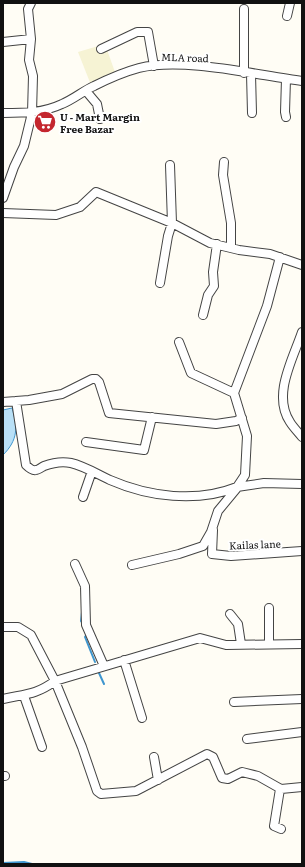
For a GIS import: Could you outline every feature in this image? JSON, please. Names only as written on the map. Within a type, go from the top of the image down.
[{"type":"street","points":[[3,198],[14,167],[24,146],[32,113],[32,76],[29,60],[30,39],[28,10],[31,3]]},
{"type":"street","points":[[287,16],[290,3]]},
{"type":"street","points":[[244,9],[252,113]]},
{"type":"street","points":[[101,49],[137,32],[148,32],[154,66]]},
{"type":"street","points":[[3,42],[30,39]]},
{"type":"street","name":"MLA road","points":[[3,114],[32,113],[63,104],[86,90],[125,73],[165,64],[199,66],[302,81]]},
{"type":"street","points":[[286,79],[286,117]]},
{"type":"street","points":[[86,90],[97,104],[100,119]]},
{"type":"street","points":[[224,162],[223,175],[231,223],[230,248]]},
{"type":"street","points":[[160,283],[168,236],[172,223],[170,165]]},
{"type":"street","points":[[3,213],[56,215],[80,207],[96,192],[172,223],[217,244],[230,248],[280,256],[302,265]]},
{"type":"street","points":[[203,316],[208,295],[214,286],[213,272],[217,244]]},
{"type":"street","points":[[132,566],[203,546],[218,511],[237,487],[244,475],[247,436],[234,393],[267,306],[280,256]]},
{"type":"street","points":[[302,332],[285,382],[282,396],[289,422],[302,437]]},
{"type":"street","points":[[178,342],[191,372],[234,393]]},
{"type":"street","points":[[3,402],[62,394],[88,381],[96,379],[109,413],[216,424],[236,421],[242,418]]},
{"type":"street","points":[[16,401],[26,464],[30,469],[36,470],[61,462],[75,464],[110,480],[152,493],[187,497],[223,493],[237,487],[264,483],[302,484]]},
{"type":"street","points":[[86,442],[144,450],[152,417]]},
{"type":"street","points":[[82,498],[92,471]]},
{"type":"street","name":"Kailas lane","points":[[213,525],[212,554],[231,556],[302,551]]},
{"type":"street","points":[[75,564],[85,586],[86,625],[104,666]]},
{"type":"street","points":[[269,608],[269,644]]},
{"type":"street","points":[[230,614],[238,624],[241,644]]},
{"type":"street","points":[[3,627],[18,627],[31,635],[55,681],[82,747],[97,791],[105,794],[136,791],[198,757],[207,754],[212,757],[222,778],[228,779],[242,772],[258,776],[280,789],[285,790],[302,787]]},
{"type":"street","points":[[3,699],[24,696],[42,691],[55,681],[200,638],[226,645],[302,644]]},
{"type":"street","points":[[124,660],[142,718]]},
{"type":"street","points":[[24,696],[42,747]]},
{"type":"street","points":[[234,702],[302,699]]},
{"type":"street","points":[[247,739],[302,732]]},
{"type":"street","points":[[154,757],[158,780]]},
{"type":"street","points":[[280,789],[274,826],[281,829]]},
{"type":"shaded area","points":[[105,44],[116,75],[91,85],[78,52]]},
{"type":"water","points":[[12,408],[16,427],[14,439],[3,455],[3,410]]},
{"type":"waterway","points":[[82,612],[81,621],[83,624]]},
{"type":"waterway","points":[[87,634],[85,637],[95,662]]},
{"type":"waterway","points":[[99,673],[104,684]]},
{"type":"waterway","points":[[3,863],[24,862],[32,864]]},
{"type":"place","name":"U - Mart Margin Free Bazar","points":[[45,122]]}]
